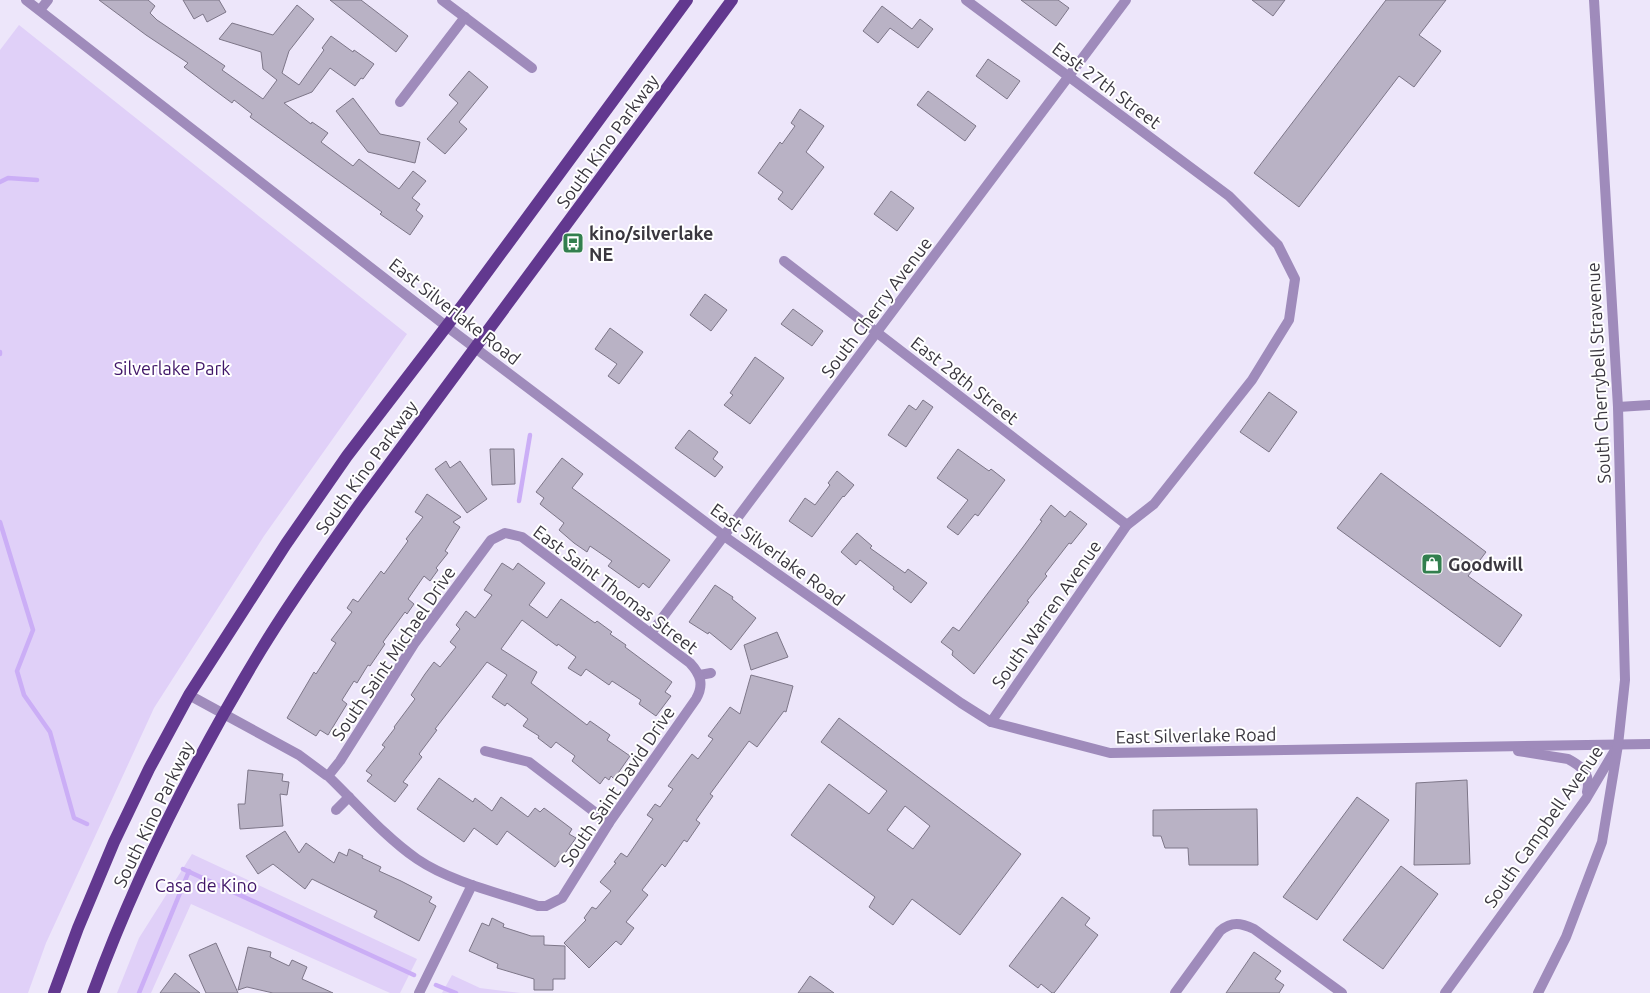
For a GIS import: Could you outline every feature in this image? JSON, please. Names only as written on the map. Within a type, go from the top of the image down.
[{"type":"main road","name":"South Kino Parkway","points":[[54,993],[78,928],[114,842],[150,769],[190,695],[286,544],[347,456],[446,326],[687,0]]},
{"type":"main road","name":"South Kino Parkway","points":[[93,993],[135,887],[184,785],[262,648],[359,505],[732,0]]},
{"type":"street","name":"East Silverlake Road","points":[[26,0],[446,326],[724,536],[961,703],[991,722],[1110,753],[1650,744]]},
{"type":"street","points":[[40,10],[48,0]]},
{"type":"street","points":[[442,0],[532,68]]},
{"type":"street","name":"East 27th Street","points":[[966,0],[1229,196],[1278,245],[1295,279],[1289,320],[1252,380],[1154,504],[1127,525]]},
{"type":"street","name":"South Cherry Avenue","points":[[651,633],[1126,0]]},
{"type":"street","name":"South Cherrybell Stravenue","points":[[1594,0],[1618,407],[1625,680],[1618,745]]},
{"type":"street","points":[[400,102],[465,17]]},
{"type":"street","name":"East 28th Street","points":[[784,260],[1127,525]]},
{"type":"street","points":[[1618,407],[1650,405]]},
{"type":"street","name":"South Warren Avenue","points":[[991,722],[1127,525]]},
{"type":"street","name":"East Saint Thomas Street","points":[[507,530],[522,537],[651,633],[690,663],[700,675]]},
{"type":"street","name":"South Saint Michael Drive","points":[[328,776],[340,761],[420,636],[492,540],[507,530]]},
{"type":"street","points":[[700,675],[711,673]]},
{"type":"street","name":"South Saint David Drive","points":[[472,885],[538,906],[546,906],[562,898],[609,823],[696,699],[701,690],[700,675]]},
{"type":"street","points":[[190,695],[299,755],[328,776],[388,835],[418,859],[472,885],[419,993]]},
{"type":"street","name":"South Campbell Avenue","points":[[1445,993],[1586,798],[1618,745]]},
{"type":"street","name":"South Campbell Avenue","points":[[1538,993],[1566,937],[1602,842],[1618,745]]},
{"type":"street","points":[[1498,747],[1568,759],[1574,762],[1588,777],[1589,783],[1586,798]]},
{"type":"street","points":[[485,751],[528,762],[609,823]]},
{"type":"street","points":[[336,810],[349,797]]},
{"type":"street","points":[[1174,993],[1220,931],[1231,924],[1245,924],[1254,929],[1342,993]]},
{"type":"green space","name":"Silverlake Park","points":[[19,25],[407,334],[264,536],[154,708],[46,943],[28,993],[0,993],[0,50]]},
{"type":"green space","name":"Casa de Kino","points":[[192,854],[417,959],[400,993],[390,993],[191,904],[151,993],[117,993],[139,938]]},
{"type":"green space","points":[[452,975],[480,988],[521,993],[442,993]]},
{"type":"building","points":[[99,0],[148,0],[155,6],[150,13],[157,20],[225,66],[222,70],[263,99],[277,80],[263,69],[261,52],[219,39],[232,23],[273,35],[297,5],[314,19],[289,51],[282,73],[299,85],[324,50],[322,48],[331,36],[374,64],[355,86],[330,68],[312,92],[284,103],[311,124],[312,122],[328,133],[321,142],[353,166],[359,159],[399,189],[413,171],[426,181],[412,198],[420,204],[416,210],[423,216],[410,235],[380,214],[382,212],[250,117],[252,114],[234,100],[232,103],[184,67],[188,63]]},
{"type":"building","points":[[183,0],[219,0],[226,12],[207,22],[203,14],[194,19]]},
{"type":"building","points":[[330,0],[361,0],[408,36],[396,52]]},
{"type":"building","points":[[1021,0],[1058,0],[1069,8],[1056,26]]},
{"type":"building","points":[[1252,0],[1285,0],[1273,16]]},
{"type":"building","points":[[1386,0],[1446,0],[1419,35],[1441,51],[1414,87],[1399,76],[1299,207],[1254,173]]},
{"type":"building","points":[[882,6],[912,29],[920,19],[933,29],[918,48],[890,28],[878,43],[863,31]]},
{"type":"building","points":[[988,59],[1020,81],[1007,99],[976,76]]},
{"type":"building","points":[[469,71],[488,87],[459,122],[467,129],[445,154],[427,139],[458,103],[449,95]]},
{"type":"building","points":[[928,91],[976,126],[965,141],[917,105]]},
{"type":"building","points":[[353,98],[380,134],[420,142],[415,163],[368,152],[336,111]]},
{"type":"building","points":[[800,109],[824,126],[806,152],[824,167],[792,210],[778,199],[783,192],[758,173],[780,142],[782,144],[795,126],[791,123]]},
{"type":"building","points":[[891,191],[914,208],[897,231],[874,214]]},
{"type":"building","points":[[705,294],[727,310],[711,331],[690,315]]},
{"type":"building","points":[[793,309],[823,331],[812,346],[781,324]]},
{"type":"building","points":[[610,328],[643,352],[619,384],[608,376],[617,364],[595,349]]},
{"type":"building","points":[[755,357],[784,378],[750,424],[724,405],[733,395],[730,393]]},
{"type":"building","points":[[1269,392],[1297,412],[1269,452],[1240,432]]},
{"type":"building","points":[[923,400],[933,407],[906,447],[888,435],[909,405],[916,410]]},
{"type":"building","points":[[689,430],[718,452],[713,459],[723,467],[715,477],[675,448]]},
{"type":"building","points":[[490,449],[514,449],[515,484],[492,485]]},
{"type":"building","points":[[958,449],[1005,480],[978,516],[975,514],[958,535],[947,527],[968,500],[937,478]]},
{"type":"building","points":[[562,458],[583,474],[572,488],[670,560],[649,588],[643,583],[639,588],[608,566],[612,561],[590,546],[587,552],[574,543],[559,530],[564,523],[540,504],[544,498],[536,492]]},
{"type":"building","points":[[446,461],[450,468],[460,461],[487,499],[467,513],[435,469]]},
{"type":"building","points":[[837,471],[854,485],[843,496],[812,537],[789,521],[805,498],[815,505],[830,485],[828,483]]},
{"type":"building","name":"Goodwill","points":[[1381,473],[1486,552],[1468,576],[1522,615],[1500,647],[1337,528]]},
{"type":"building","points":[[427,494],[461,517],[453,522],[460,527],[445,551],[448,553],[436,568],[438,570],[430,581],[424,576],[408,599],[414,604],[407,614],[405,612],[383,642],[385,644],[370,666],[368,665],[357,683],[354,681],[342,700],[347,704],[328,735],[320,730],[316,736],[287,718],[314,672],[316,674],[336,643],[331,640],[352,612],[347,608],[353,599],[358,602],[381,571],[384,574],[408,541],[406,539],[423,517],[415,512]]},
{"type":"building","points":[[1051,505],[1065,517],[1070,511],[1087,524],[1071,544],[1069,543],[1045,574],[1047,576],[1027,601],[1029,602],[974,674],[952,655],[953,651],[941,642],[953,627],[959,631],[1042,521],[1040,520]]},
{"type":"building","points":[[857,533],[872,546],[870,548],[905,573],[908,569],[927,583],[911,603],[860,560],[856,565],[841,552]]},
{"type":"building","points":[[502,563],[513,570],[518,563],[545,583],[529,605],[547,618],[561,599],[595,623],[597,621],[612,632],[610,634],[626,645],[625,647],[672,682],[665,692],[671,696],[656,716],[639,704],[641,700],[612,681],[609,685],[586,669],[581,676],[568,668],[576,657],[558,644],[557,646],[522,620],[501,649],[537,672],[531,683],[587,725],[590,721],[610,735],[607,740],[630,756],[614,779],[611,776],[609,780],[605,777],[600,784],[572,761],[575,756],[556,742],[551,748],[538,738],[539,736],[523,726],[528,719],[507,703],[505,706],[492,697],[507,675],[487,662],[435,729],[437,730],[419,754],[422,757],[403,782],[408,785],[395,802],[367,781],[372,775],[366,771],[385,747],[382,745],[415,699],[411,695],[425,674],[434,662],[440,667],[456,647],[450,642],[460,629],[456,625],[466,611],[475,618],[492,595],[484,590]]},
{"type":"building","points":[[715,585],[733,597],[732,599],[756,618],[731,650],[709,632],[708,634],[689,622]]},
{"type":"building","points":[[777,632],[788,657],[751,670],[744,645]]},
{"type":"building","points":[[751,675],[793,686],[786,712],[784,711],[757,747],[749,741],[710,794],[713,796],[696,820],[700,823],[687,842],[684,840],[665,867],[662,864],[642,890],[648,895],[626,922],[634,928],[621,945],[616,941],[589,968],[564,943],[586,920],[584,918],[592,907],[596,909],[611,891],[600,882],[616,863],[614,862],[621,853],[627,857],[653,819],[647,815],[655,804],[660,807],[673,789],[668,786],[692,754],[698,759],[713,739],[708,736],[730,707],[740,714]]},
{"type":"building","points":[[839,718],[1021,854],[960,935],[912,899],[893,925],[869,907],[875,897],[791,835],[829,784],[869,814],[887,791],[821,742]],"holes":[[[905,806],[930,826],[913,849],[887,830]]]},
{"type":"building","points":[[248,770],[283,774],[282,781],[289,782],[287,795],[280,794],[283,826],[240,829],[238,804],[245,804]]},
{"type":"building","points":[[439,778],[473,802],[475,798],[492,811],[501,797],[528,817],[535,808],[540,812],[544,808],[572,829],[569,834],[576,838],[555,867],[507,831],[497,845],[474,828],[464,842],[417,809]]},
{"type":"building","points":[[1467,780],[1470,864],[1414,865],[1416,783]]},
{"type":"building","points":[[1357,797],[1389,820],[1317,920],[1283,897]]},
{"type":"building","points":[[1257,809],[1258,865],[1189,865],[1188,848],[1165,848],[1161,836],[1153,836],[1153,810]]},
{"type":"building","points":[[285,831],[299,853],[306,843],[334,863],[339,852],[347,856],[349,849],[381,867],[379,871],[432,897],[429,902],[436,906],[419,941],[374,917],[377,911],[312,879],[305,889],[273,864],[258,874],[246,856]]},
{"type":"building","points":[[1401,866],[1438,894],[1383,969],[1343,940]]},
{"type":"building","points":[[1062,897],[1090,918],[1085,925],[1098,935],[1058,988],[1052,993],[1041,984],[1038,988],[1009,966]]},
{"type":"building","points":[[492,918],[504,924],[503,927],[531,936],[544,936],[544,945],[565,946],[565,979],[553,979],[553,990],[534,990],[534,979],[497,968],[498,964],[469,951],[482,923],[489,926]]},
{"type":"building","points":[[216,943],[238,993],[206,993],[189,955]]},
{"type":"building","points":[[248,947],[271,952],[270,957],[289,966],[292,960],[307,967],[302,979],[333,993],[273,993],[247,987],[238,990]]},
{"type":"building","points":[[1254,952],[1281,971],[1275,979],[1284,985],[1279,993],[1226,993]]},
{"type":"building","points":[[175,973],[200,993],[160,993]]},
{"type":"building","points":[[810,976],[834,993],[798,993]]},
{"type":"waterway","points":[[0,182],[8,178],[37,180]]},
{"type":"waterway","points":[[519,501],[530,435]]},
{"type":"waterway","points":[[0,522],[33,630],[17,671],[24,695],[50,732],[74,818],[87,824]]},
{"type":"waterway","points":[[183,869],[414,975]]},
{"type":"waterway","points":[[139,993],[189,871]]},
{"type":"waterway","points":[[436,985],[456,993]]},
{"type":"place","name":"kino/silverlake NE","points":[[573,243]]},
{"type":"place","name":"Goodwill","points":[[1432,564]]}]
